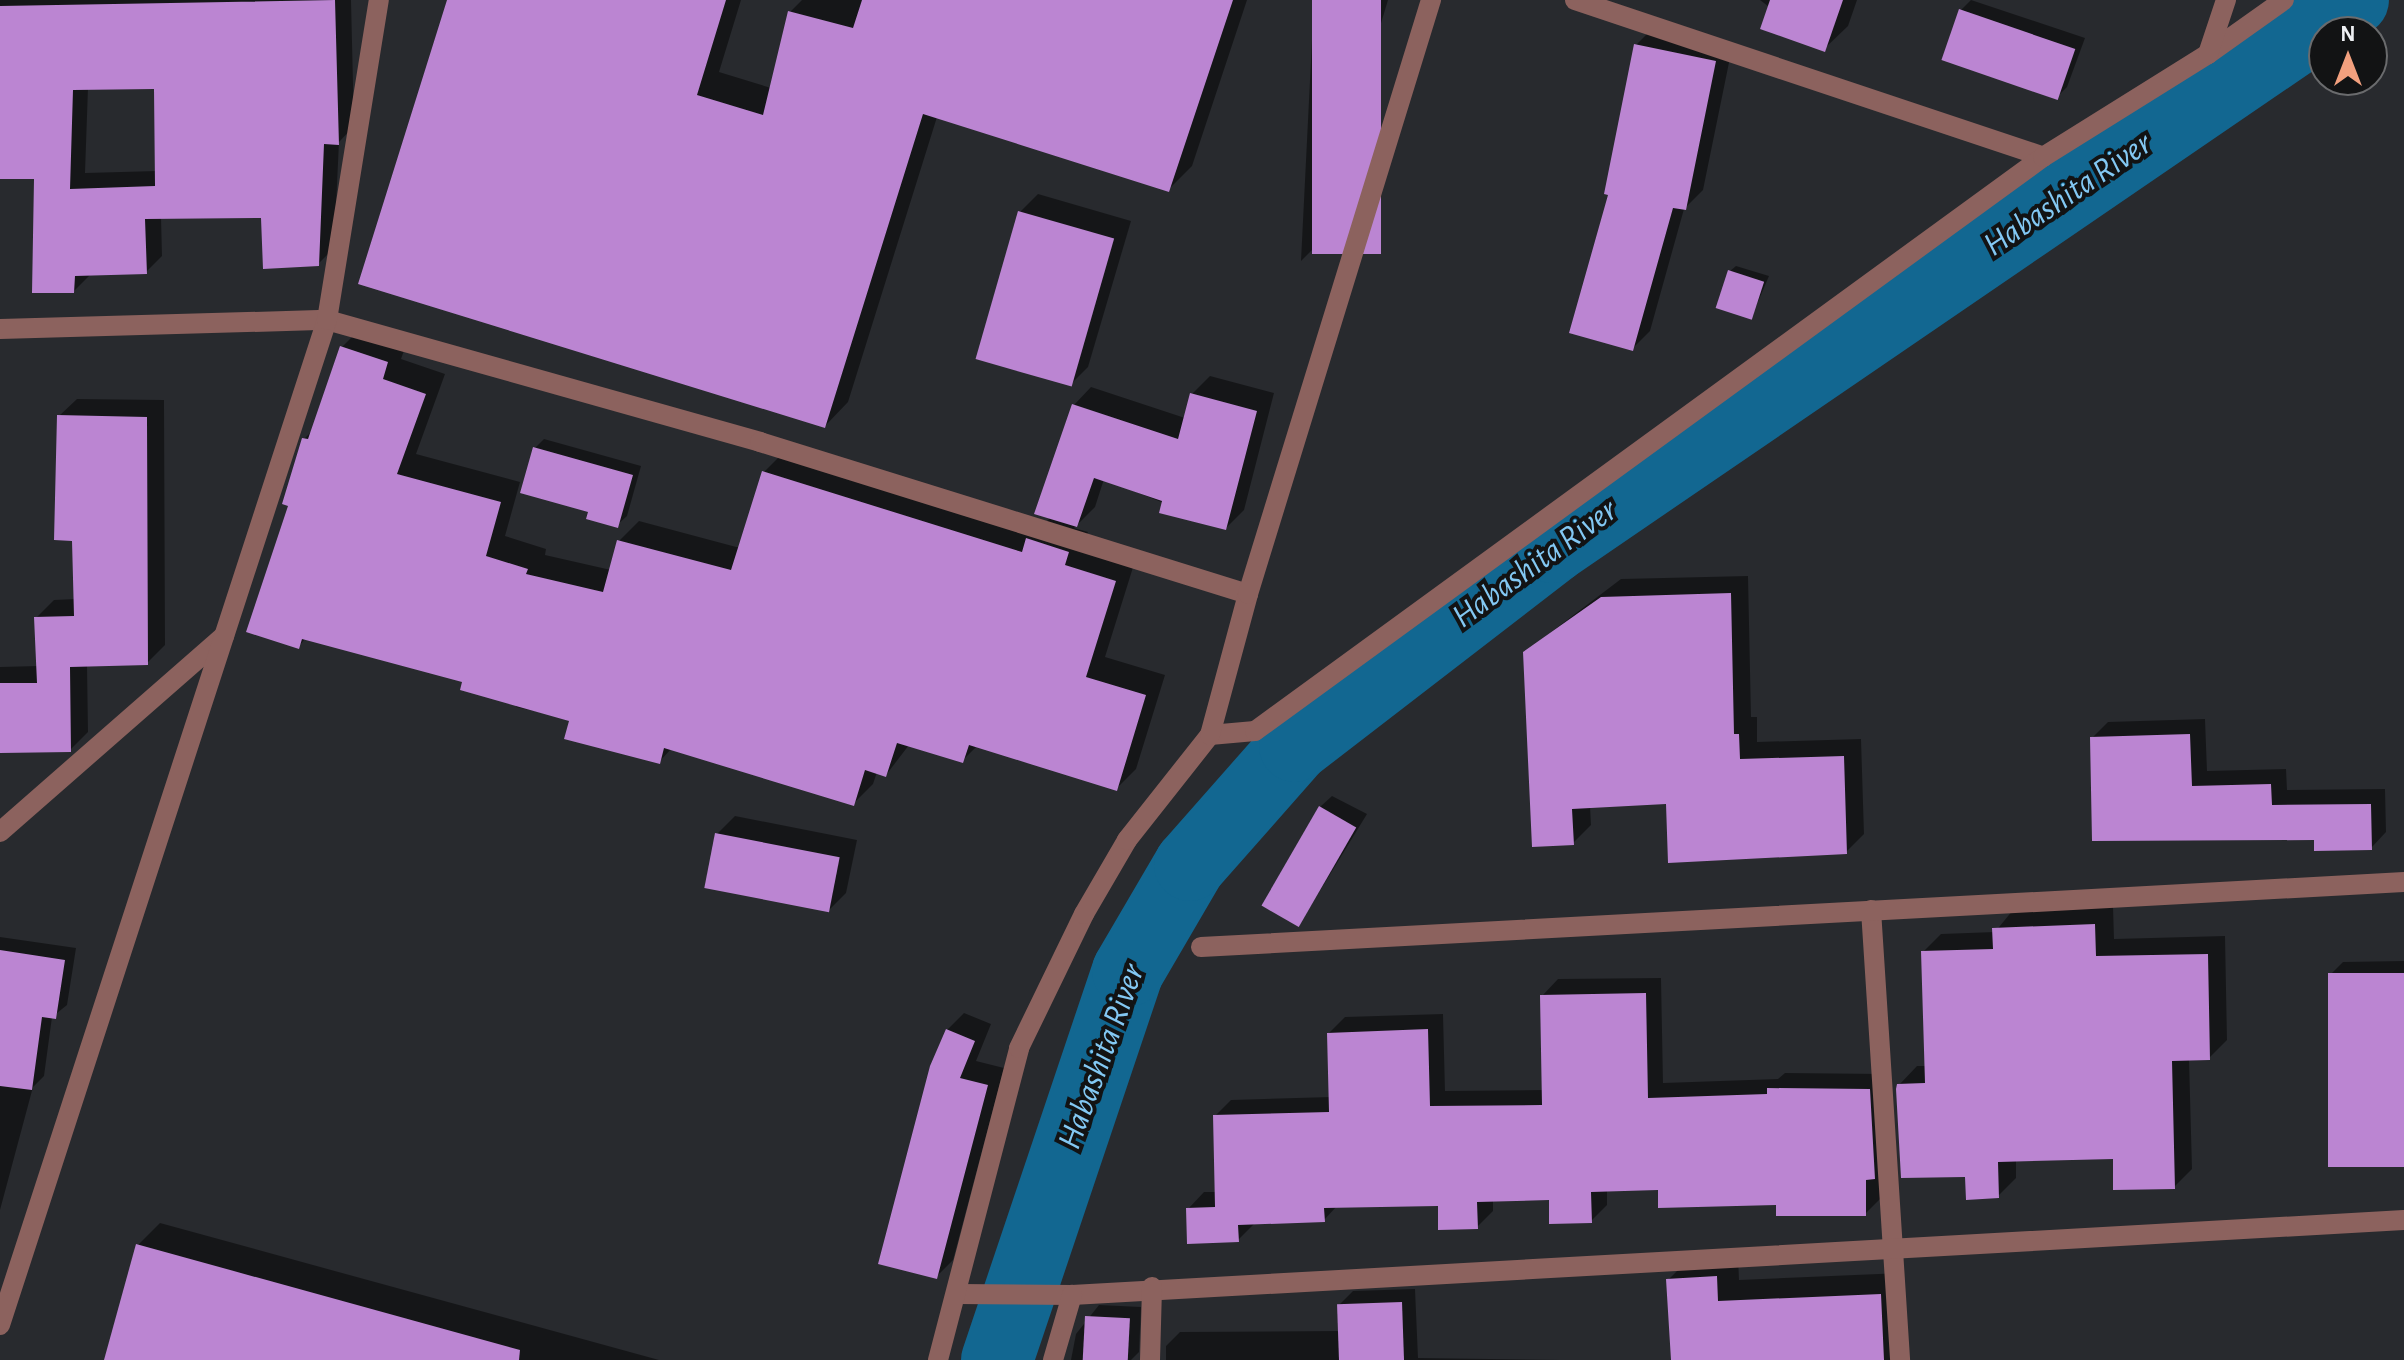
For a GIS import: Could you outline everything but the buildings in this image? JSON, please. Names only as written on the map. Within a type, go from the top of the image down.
[{"type":"street","points":[[0,1325],[327,320],[379,0]]},
{"type":"street","points":[[938,1360],[966,1294],[1019,1048],[1084,914],[1127,840],[1210,735],[1248,594],[1431,0]]},
{"type":"street","points":[[1575,0],[2043,157]]},
{"type":"street","points":[[2208,54],[2226,0]]},
{"type":"street","points":[[1210,735],[1255,731],[2043,157],[2208,54],[2284,0]]},
{"type":"street","points":[[0,329],[327,320],[760,442],[1248,594]]},
{"type":"street","points":[[0,832],[224,636]]},
{"type":"street","points":[[1201,947],[2404,882]]},
{"type":"street","points":[[1871,910],[1900,1360]]},
{"type":"street","points":[[966,1294],[1064,1295],[1152,1287],[2404,1220]]},
{"type":"street","points":[[1150,1360],[1152,1287]]},
{"type":"street","points":[[1053,1360],[1064,1295]]},
{"type":"waterway","name":"Habashita River","points":[[997,1360],[1128,971],[1190,865],[1295,746],[1553,547],[2353,0]]}]
